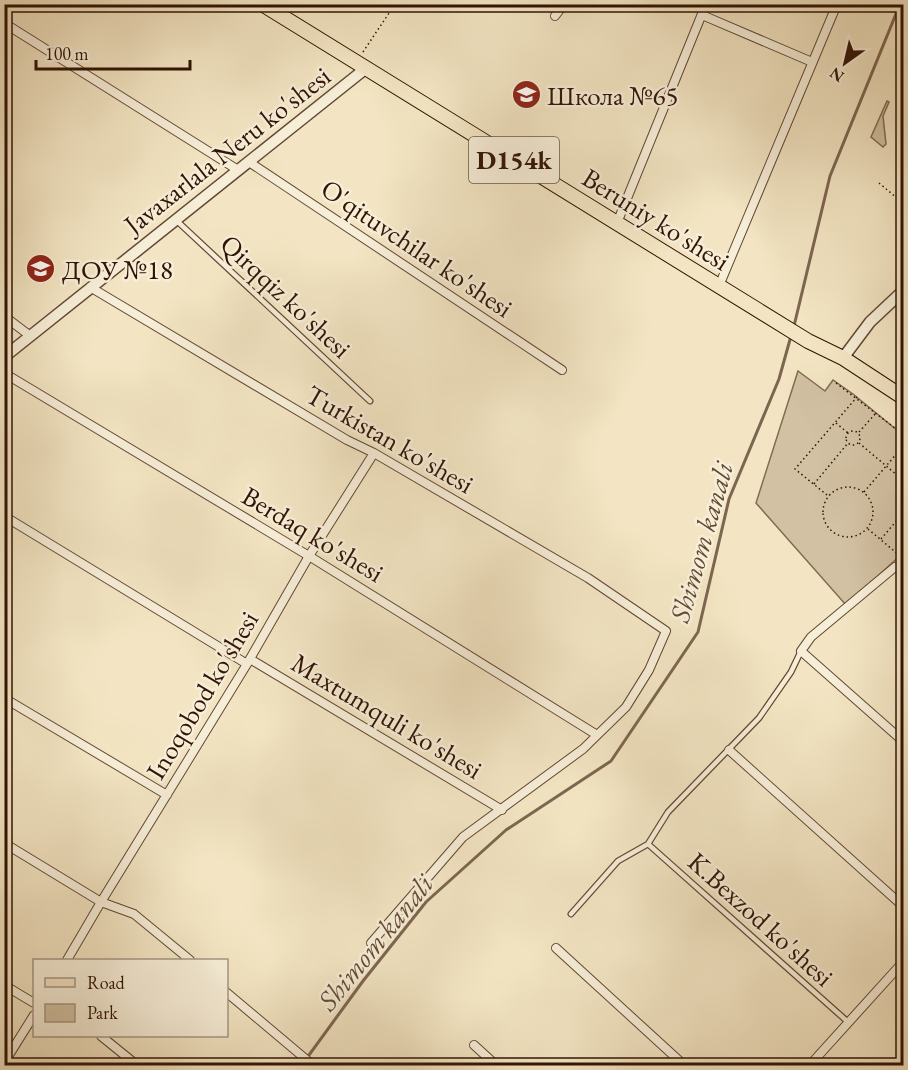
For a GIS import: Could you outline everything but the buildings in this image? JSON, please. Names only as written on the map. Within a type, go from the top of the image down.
[{"type":"main road","name":"Beruniy ko'shesi","points":[[261,4],[808,341],[843,358],[903,398]]},
{"type":"street","points":[[555,16],[564,4]]},
{"type":"street","points":[[617,223],[706,4]]},
{"type":"street","points":[[719,286],[837,4]]},
{"type":"street","points":[[702,15],[812,63]]},
{"type":"street","points":[[4,23],[238,170]]},
{"type":"street","name":"Javaxarlala Neru ko'shesi","points":[[4,357],[249,162],[361,66]]},
{"type":"street","name":"O'qituvchilar ko'shesi","points":[[249,162],[562,370]]},
{"type":"street","name":"Turkistan ko'shesi","points":[[90,287],[347,440],[374,453],[588,578],[666,632],[649,670],[626,707],[597,735]]},
{"type":"street","points":[[843,358],[870,322],[903,290]]},
{"type":"street","points":[[4,316],[29,335]]},
{"type":"street","name":"Berdaq ko'shesi","points":[[4,373],[309,556],[597,735]]},
{"type":"street","name":"Inoqobod ko'shesi","points":[[68,959],[248,662],[309,556],[374,453]]},
{"type":"street","name":"Maxtumquli ko'shesi","points":[[4,516],[502,810]]},
{"type":"street","points":[[895,567],[819,630],[801,651],[903,742]]},
{"type":"street","points":[[4,698],[167,795]]},
{"type":"street","points":[[371,943],[463,837],[583,749],[597,735]]},
{"type":"street","points":[[729,750],[903,907]]},
{"type":"street","points":[[4,843],[101,902],[134,914],[189,959]]},
{"type":"street","points":[[556,948],[686,1065]]},
{"type":"street","points":[[809,1065],[903,961]]},
{"type":"street","points":[[4,985],[33,1002]]},
{"type":"street","points":[[228,994],[314,1065]]},
{"type":"street","points":[[4,1063],[33,1017]]},
{"type":"street","points":[[103,1037],[138,1065]]},
{"type":"street","points":[[474,1045],[498,1065]]},
{"type":"lane","name":"Qirqqiz ko'shesi","points":[[176,219],[370,401]]},
{"type":"lane","points":[[571,914],[618,861],[648,844],[668,812],[759,718],[780,690],[801,651]]},
{"type":"lane","name":"K.Bexzod ko'shesi","points":[[648,844],[848,1022]]},
{"type":"path","points":[[361,66],[395,4]]},
{"type":"path","points":[[879,183],[903,204]]},
{"type":"path","points":[[836,383],[903,435]]},
{"type":"path","points":[[828,496],[795,469],[856,397]]},
{"type":"path","points":[[858,433],[876,413]]},
{"type":"path","points":[[835,422],[848,433]]},
{"type":"path","points":[[848,433],[854,431],[858,433]]},
{"type":"path","points":[[848,433],[846,438],[848,443],[853,446],[859,443]]},
{"type":"path","points":[[858,433],[859,443]]},
{"type":"path","points":[[814,484],[848,443]]},
{"type":"path","points":[[859,443],[903,481]]},
{"type":"path","points":[[864,492],[903,446]]},
{"type":"path","points":[[841,487],[857,488],[864,492],[873,507],[873,516],[867,528],[857,536],[849,537],[832,532],[826,526],[822,511],[828,496],[841,487]]},
{"type":"path","points":[[880,539],[903,512]]},
{"type":"path","points":[[867,528],[899,555],[903,550]]},
{"type":"green space","points":[[887,101],[889,102],[883,116],[886,144],[883,147],[871,137]]},
{"type":"green space","points":[[798,371],[825,391],[833,380],[903,435],[903,553],[846,605],[756,503]]},
{"type":"waterway","name":"Shimom kanali","points":[[794,326],[830,176],[900,4]]},
{"type":"waterway","name":"Shimom kanali","points":[[301,1066],[363,981],[426,902],[506,830],[611,761],[698,632],[729,499],[779,379],[791,336]]},
{"type":"place","name":"Школа №65","points":[[526,95]]},
{"type":"place","name":"ДОУ №18","points":[[41,269]]}]
